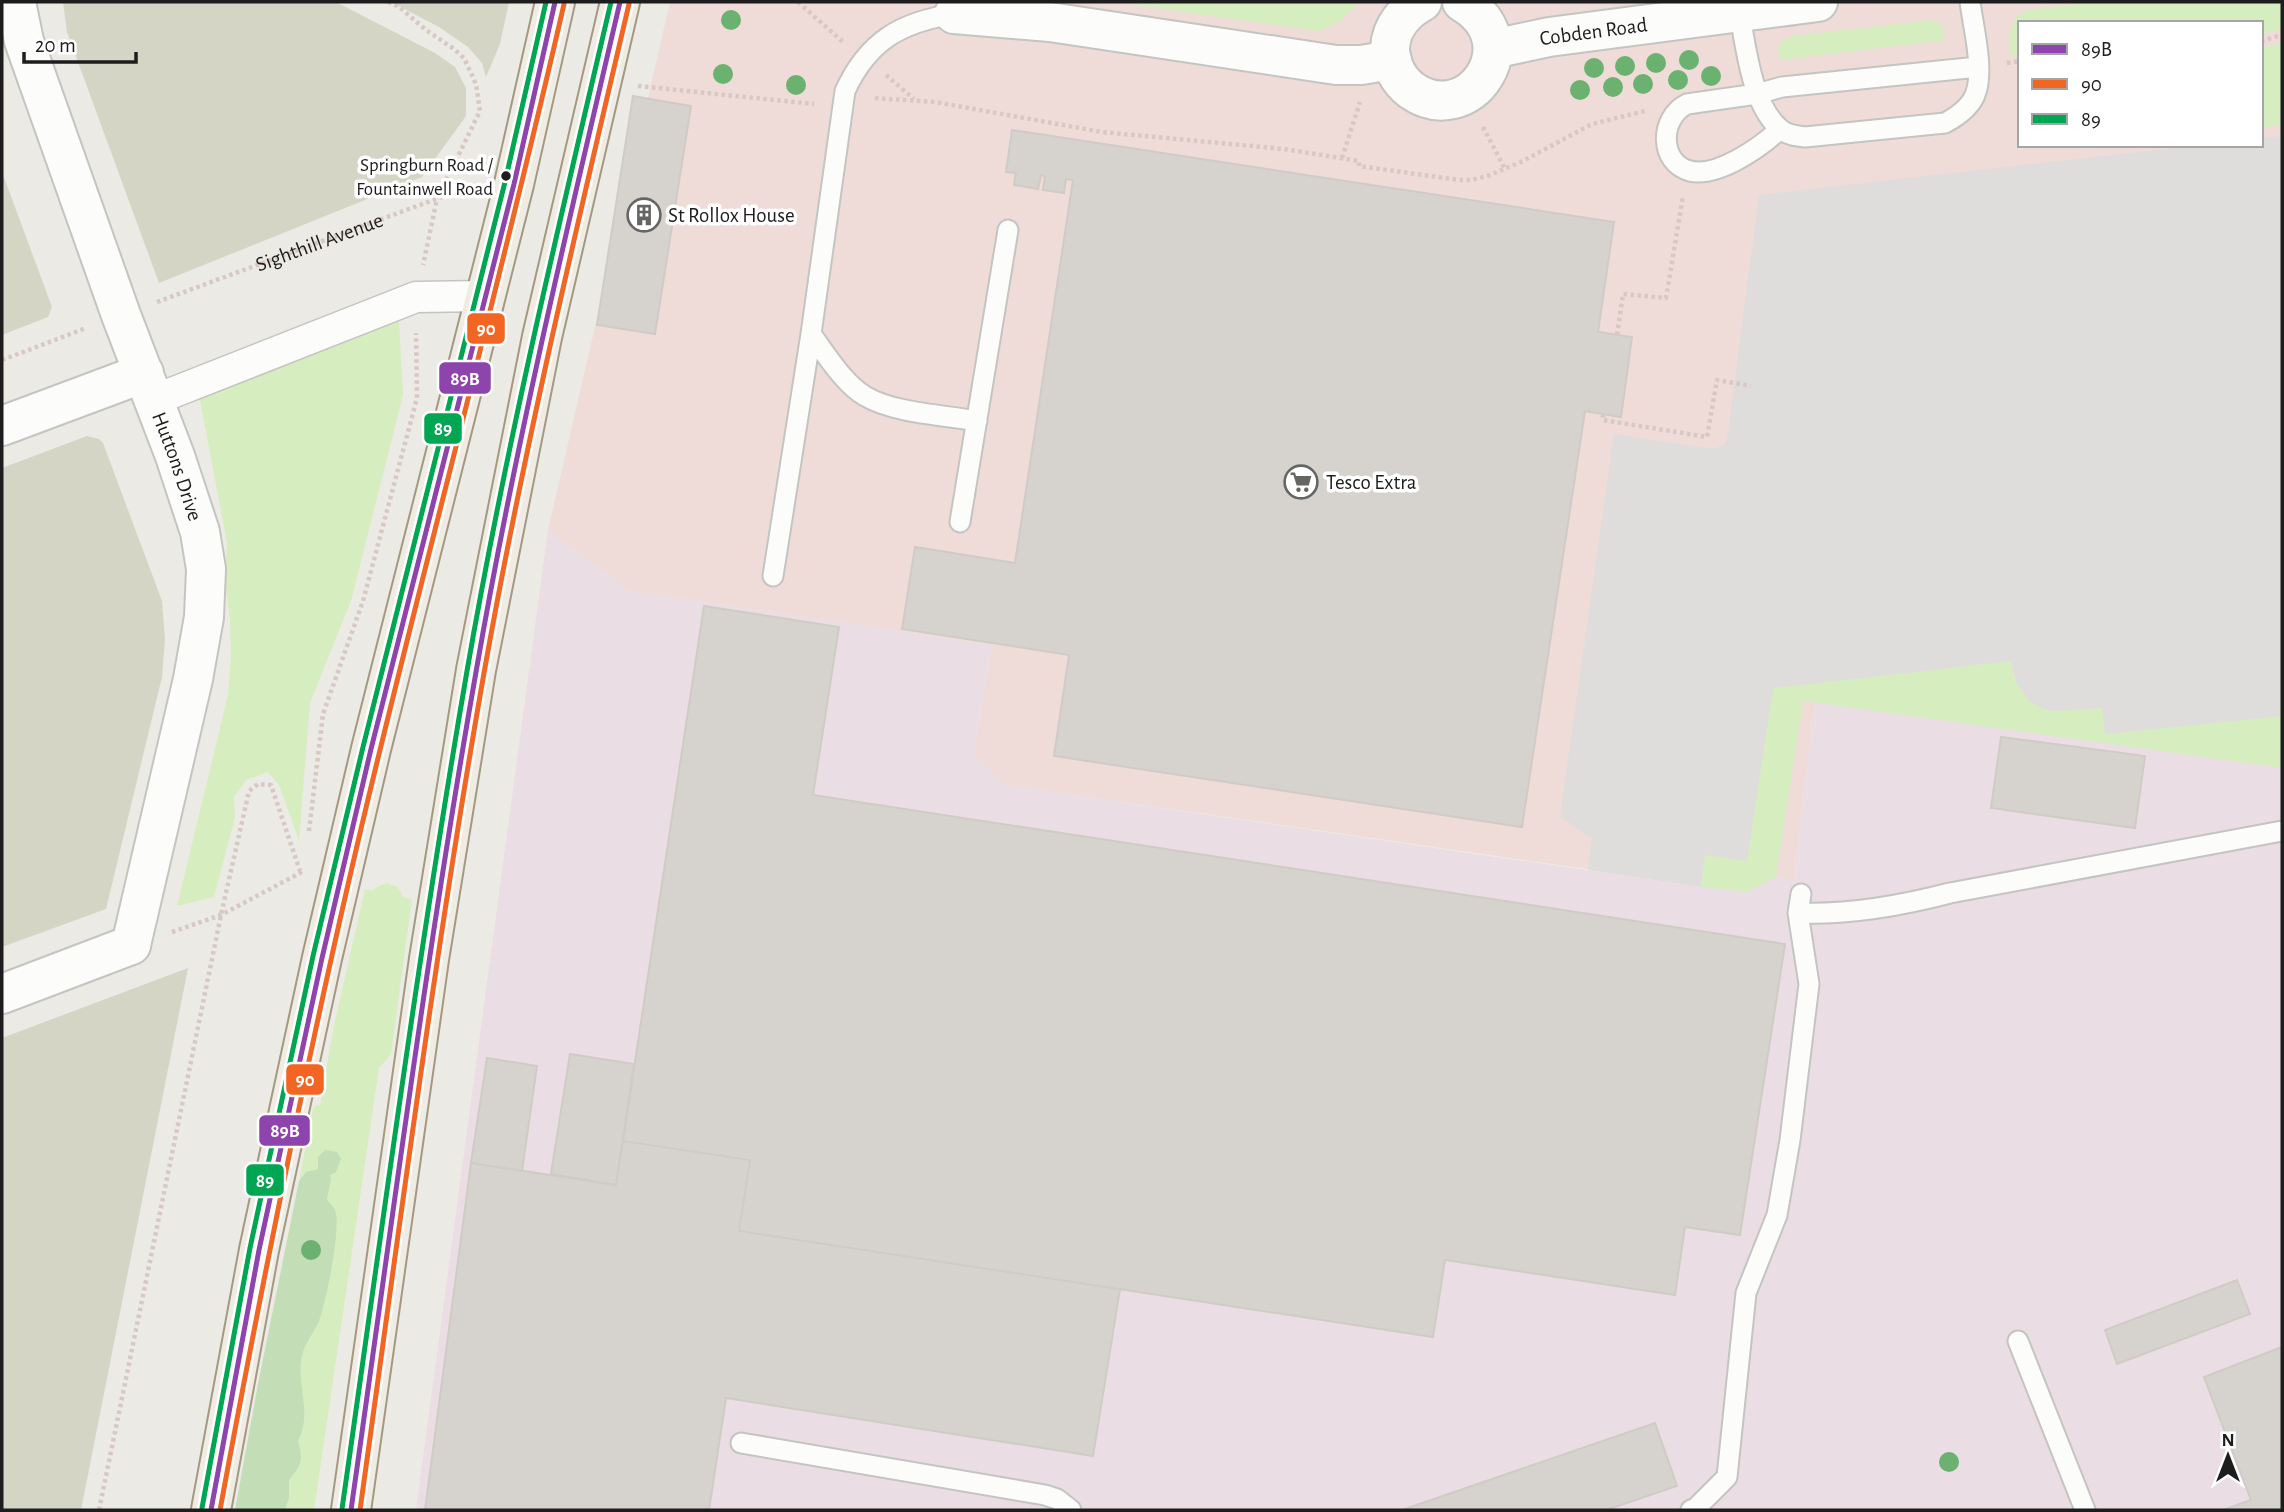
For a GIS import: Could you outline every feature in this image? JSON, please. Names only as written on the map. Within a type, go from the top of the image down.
[{"type":"main road","points":[[211,1510],[259,1250],[322,958],[517,169],[555,2]]},
{"type":"main road","points":[[351,1510],[429,959],[477,670],[542,337],[620,2]]},
{"type":"street","name":"Huttons Drive","points":[[16,2],[24,41],[200,531],[206,569],[204,617],[193,679],[131,945]]},
{"type":"street","points":[[1382,62],[1391,48],[1397,24],[1404,14],[1422,2]]},
{"type":"street","points":[[954,8],[1336,65],[1382,62],[1404,84],[1427,98],[1440,100],[1454,99],[1466,94],[1484,78],[1490,66],[1492,38],[1483,18],[1462,2]]},
{"type":"street","name":"Cobden Road","points":[[1493,48],[1549,37],[1818,2]]},
{"type":"street","points":[[2,426],[149,386],[416,297],[486,296]]},
{"type":"street","points":[[2,994],[131,945]]},
{"type":"lane","points":[[1739,11],[1757,94],[1780,130],[1805,137],[1945,123],[1957,116],[1976,92],[1978,66],[1970,2]]},
{"type":"lane","points":[[773,576],[811,334],[843,101],[857,67],[886,37],[911,24],[954,8]]},
{"type":"lane","points":[[1780,130],[1758,148],[1704,172],[1683,169],[1672,156],[1666,134],[1672,114],[1687,104],[1757,94],[1782,87],[1978,66]]},
{"type":"lane","points":[[960,522],[1008,230]]},
{"type":"lane","points":[[811,334],[834,366],[863,395],[906,409],[977,421]]},
{"type":"lane","points":[[1691,1510],[1727,1477],[1746,1293],[1777,1215],[1790,1140],[1809,984],[1799,903],[1825,914],[1899,906],[1950,893],[2282,831]]},
{"type":"lane","points":[[2018,1341],[2085,1510]]},
{"type":"lane","points":[[741,1443],[1045,1495],[1057,1499],[1071,1510]]},
{"type":"path","points":[[309,837],[323,715],[363,601],[417,398],[416,297],[437,198],[480,111],[477,84],[464,58],[398,6],[388,2]]},
{"type":"path","points":[[2263,40],[2282,34]]},
{"type":"path","points":[[1342,158],[1382,62]]},
{"type":"path","points":[[635,85],[812,104],[881,97],[914,100],[1102,132],[1284,149],[1359,160],[1359,166],[1459,180],[1472,180],[1505,169],[1592,124],[1627,114],[1687,104]]},
{"type":"path","points":[[1466,94],[1505,169]]},
{"type":"path","name":"Sighthill Avenue","points":[[2,360],[517,169]]},
{"type":"path","points":[[1617,335],[1623,294],[1666,298],[1688,170]]},
{"type":"path","points":[[1603,415],[1602,420],[1707,437],[1717,380],[1751,386]]},
{"type":"path","points":[[99,1510],[221,915],[249,791],[258,784],[271,785],[300,873]]},
{"type":"path","points":[[131,945],[221,915],[300,873],[305,860]]},
{"type":"shaded area","points":[[63,2],[336,2],[435,53],[455,67],[466,88],[466,116],[422,177],[159,283],[67,32]]},
{"type":"shaded area","points":[[391,2],[509,2],[500,44],[486,77],[482,63],[468,47],[439,27]]},
{"type":"shaded area","points":[[670,2],[2282,2],[2282,768],[1815,701],[1794,880],[1747,892],[1004,785],[974,754],[992,645],[629,591],[548,530]]},
{"type":"shaded area","points":[[2282,136],[2282,716],[2105,734],[2102,708],[2053,711],[2041,708],[2029,700],[2017,684],[2011,661],[1773,688],[1747,861],[1705,855],[1701,887],[1588,870],[1592,837],[1560,816],[1614,434],[1713,449],[1724,445],[1727,439],[1759,195],[2182,147],[2263,147],[2263,138]]},
{"type":"shaded area","points":[[2,172],[52,307],[48,317],[2,335]]},
{"type":"shaded area","points":[[87,436],[103,443],[162,601],[165,639],[162,677],[106,909],[2,947],[2,468]]},
{"type":"shaded area","points":[[548,530],[629,591],[992,645],[974,754],[1004,785],[1701,887],[1747,892],[1776,877],[1794,880],[1815,701],[2282,768],[2282,1510],[416,1510]]},
{"type":"shaded area","points":[[188,968],[81,1510],[2,1510],[2,1038]]},
{"type":"green space","points":[[1113,2],[1360,2],[1340,22],[1318,31]]},
{"type":"green space","points":[[2096,2],[2282,2],[2282,29],[2263,34],[2263,21],[2018,21],[2018,54],[2010,55],[2013,24],[2027,10]]},
{"type":"green space","points":[[1930,20],[1942,24],[1945,40],[1780,60],[1778,47],[1781,42],[1793,36]]},
{"type":"green space","points":[[2282,42],[2282,125],[2263,128],[2263,47]]},
{"type":"green space","points":[[399,319],[403,395],[351,601],[310,703],[299,840],[279,785],[268,772],[246,780],[234,797],[235,817],[214,897],[177,906],[228,695],[231,656],[225,581],[227,542],[199,395]]},
{"type":"green space","points":[[2012,661],[2013,675],[2053,711],[2103,708],[2106,734],[2282,716],[2282,768],[1803,701],[1776,877],[1747,892],[1701,887],[1705,855],[1747,861],[1773,688]]},
{"type":"green space","points":[[387,883],[398,887],[403,897],[412,899],[391,1054],[379,1068],[314,1510],[285,1510],[289,1498],[289,1480],[301,1458],[298,1441],[304,1420],[302,1356],[317,1326],[329,1278],[333,1241],[332,1210],[327,1200],[331,1179],[318,1169],[306,1172],[299,1181],[313,1109],[316,1105],[320,1106],[333,1030],[365,889],[373,891]]},
{"type":"green space","points":[[325,1150],[337,1152],[341,1159],[336,1172],[330,1175],[327,1200],[335,1212],[336,1236],[322,1312],[302,1356],[304,1420],[298,1441],[300,1462],[289,1480],[289,1498],[285,1510],[235,1510],[299,1181],[306,1172],[318,1169],[318,1157]]},
{"type":"building","name":"St Rollox House","points":[[633,96],[691,106],[655,334],[597,325]]},
{"type":"building","name":"Tesco Extra","points":[[1012,130],[1614,222],[1598,332],[1632,337],[1621,417],[1585,411],[1522,827],[1054,756],[1069,655],[902,629],[915,547],[1015,563],[1073,180],[1066,179],[1064,193],[1043,190],[1045,176],[1041,175],[1038,189],[1014,185],[1016,173],[1006,172]]},
{"type":"building","points":[[704,606],[839,627],[813,795],[1785,944],[1740,1235],[1685,1227],[1675,1295],[1445,1260],[1433,1337],[739,1231],[750,1160],[623,1141]]},
{"type":"building","points":[[2001,737],[2145,756],[2135,828],[1991,808]]},
{"type":"building","points":[[570,1054],[634,1064],[616,1185],[551,1174]]},
{"type":"building","points":[[487,1058],[537,1066],[522,1171],[471,1163]]},
{"type":"building","points":[[623,1141],[750,1160],[739,1231],[1120,1289],[1093,1456],[726,1398],[709,1510],[425,1510],[471,1163],[616,1185]]},
{"type":"building","points":[[2237,1280],[2250,1314],[2117,1364],[2105,1330]]},
{"type":"building","points":[[2282,1347],[2282,1510],[2223,1510],[2251,1500],[2204,1377]]},
{"type":"building","points":[[1655,1423],[1677,1486],[1606,1510],[1402,1510]]},
{"type":"transit line","name":"89","points":[[202,1508],[250,1248],[313,956],[505,182],[546,2]]},
{"type":"transit line","name":"89B","points":[[211,1510],[259,1250],[322,958],[371,749],[514,184],[555,2]]},
{"type":"transit line","name":"89","points":[[342,1509],[417,984],[467,671],[516,419],[611,2]]},
{"type":"transit line","name":"89B","points":[[351,1510],[425,985],[476,672],[525,420],[620,2]]},
{"type":"transit line","name":"90","points":[[220,1510],[275,1224],[335,939],[564,4]]},
{"type":"transit line","name":"90","points":[[360,1510],[434,986],[484,673],[534,421],[629,4]]},
{"type":"place","name":"Springburn Road / Fountainwell Road","points":[[506,176]]},
{"type":"place","name":"St Rollox House","points":[[644,215]]},
{"type":"place","name":"Tesco Extra","points":[[1301,482]]}]
